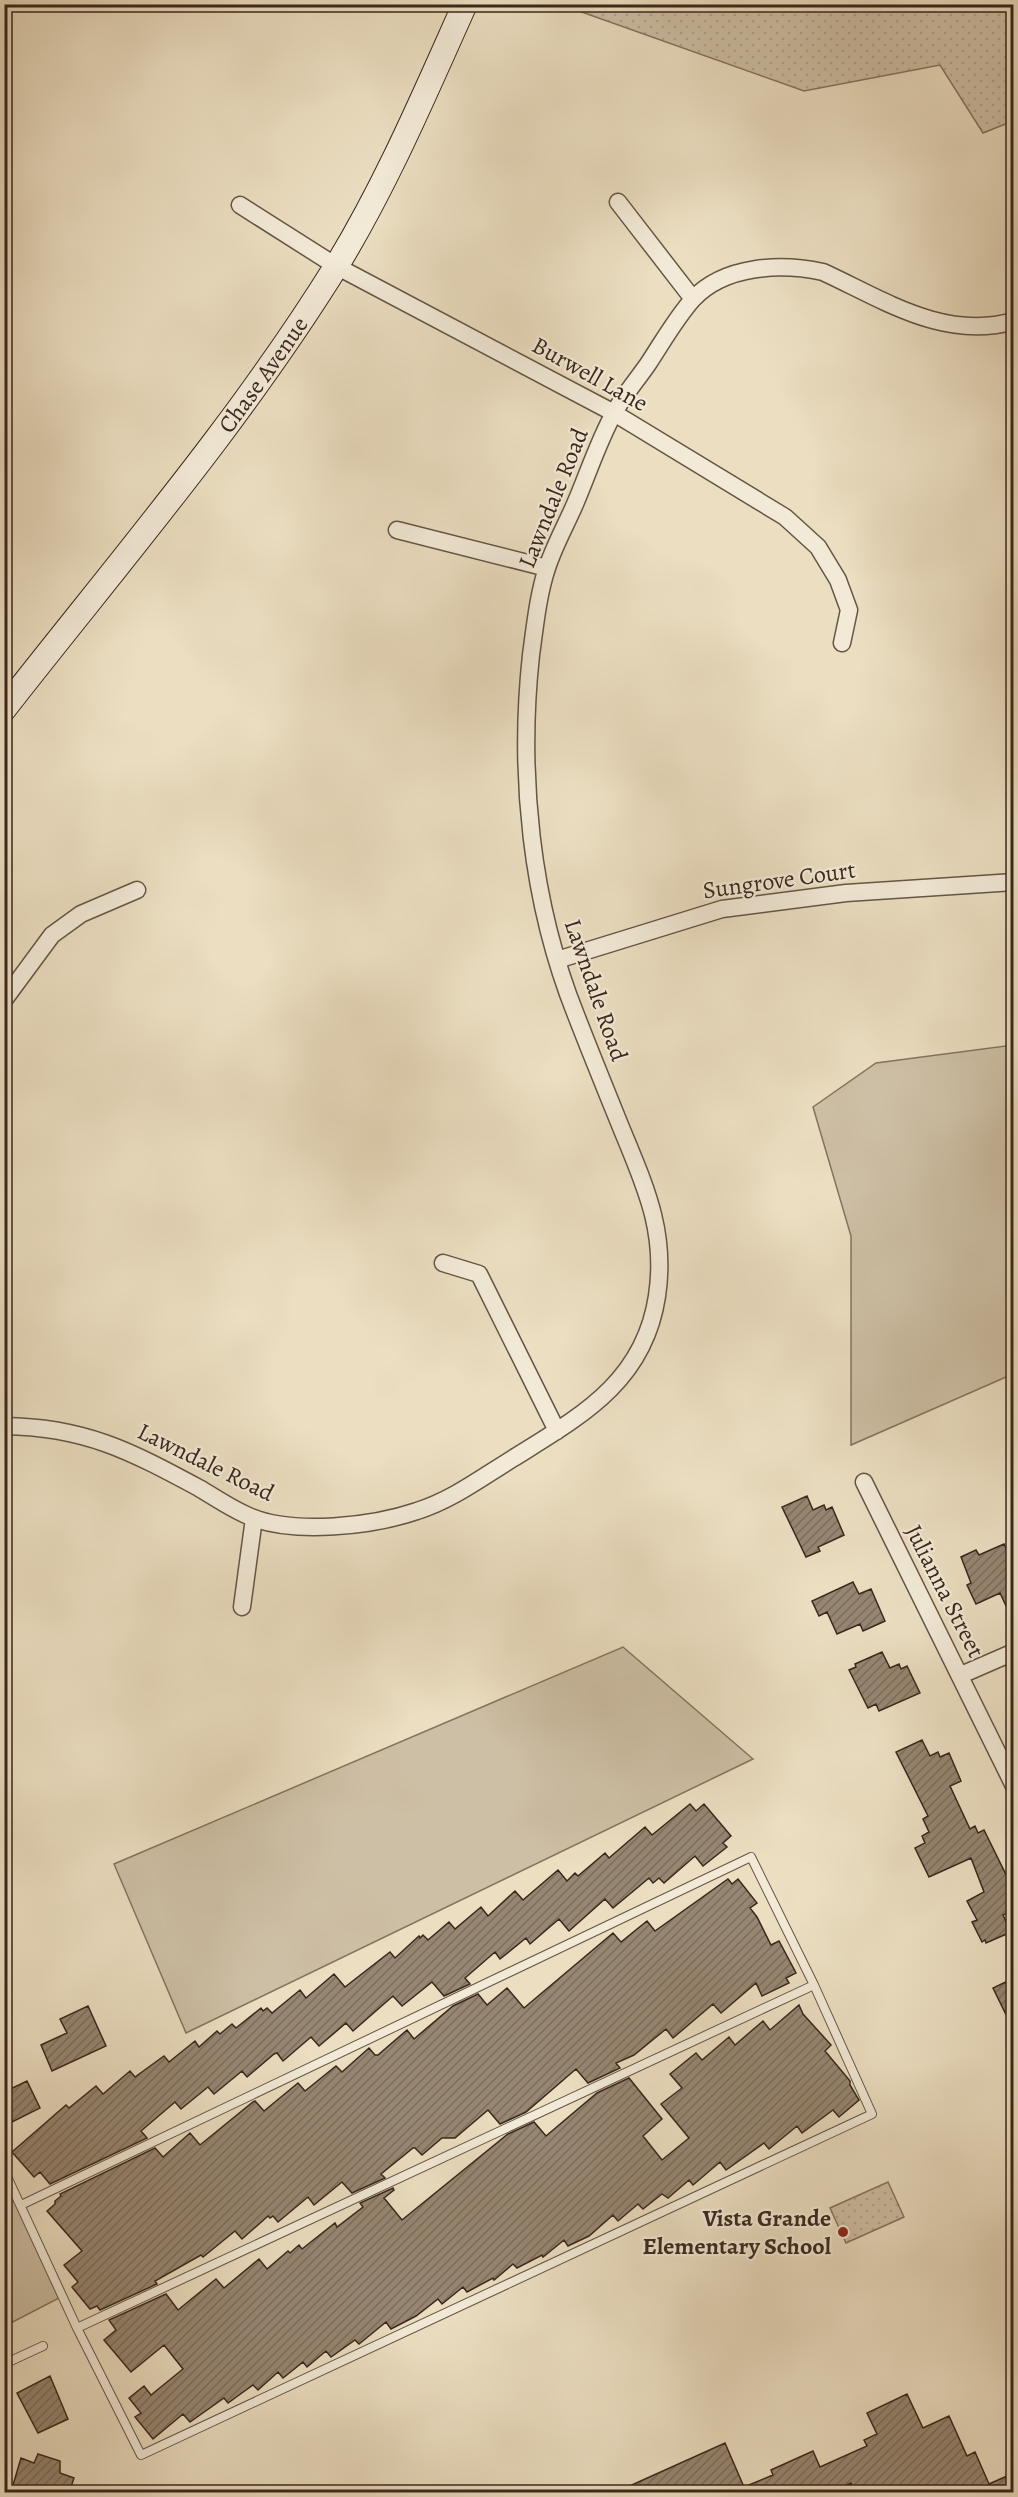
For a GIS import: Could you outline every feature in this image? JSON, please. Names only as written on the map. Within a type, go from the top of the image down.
[{"type":"main road","name":"Chase Avenue","points":[[4,709],[200,464],[336,266],[374,201],[465,4]]},
{"type":"street","points":[[618,202],[693,299]]},
{"type":"street","name":"Burwell Lane","points":[[240,205],[336,266],[614,413],[785,517],[803,531],[830,566],[844,595],[849,610],[842,643]]},
{"type":"street","name":"Lawndale Road","points":[[4,1426],[63,1430],[117,1445],[254,1518],[306,1526],[332,1526],[388,1519],[446,1500],[583,1415],[600,1401],[628,1368],[648,1330],[654,1309],[660,1262],[657,1227],[648,1193],[573,1008],[557,960],[540,885],[530,822],[527,773],[529,674],[535,625],[547,568],[614,413],[693,299],[716,284],[732,276],[766,268],[786,267],[823,272],[939,323],[974,327],[1014,321]]},
{"type":"street","points":[[397,530],[547,568]]},
{"type":"street","name":"Sungrove Court","points":[[557,960],[722,909],[846,893],[1014,882]]},
{"type":"street","points":[[4,1000],[52,935],[81,914],[137,890]]},
{"type":"street","points":[[443,1263],[479,1274],[557,1431]]},
{"type":"street","name":"Julianna Street","points":[[864,1482],[1014,1786]]},
{"type":"street","points":[[242,1607],[254,1518]]},
{"type":"street","points":[[960,1675],[1014,1652]]},
{"type":"lane","points":[[4,2170],[77,2328],[141,2455],[872,2114],[814,1985],[751,1857],[21,2205]]},
{"type":"lane","points":[[77,2328],[814,1985]]},
{"type":"lane","points":[[4,2364],[43,2346]]},
{"type":"shaded area","points":[[562,5],[1013,5],[1013,121],[983,133],[940,65],[804,91]]},
{"type":"shaded area","points":[[1013,1045],[1013,1374],[851,1445],[851,1236],[813,1107],[876,1063]]},
{"type":"shaded area","points":[[623,1647],[753,1759],[186,2033],[114,1864]]},
{"type":"shaded area","points":[[4,2173],[63,2296],[5,2326],[4,2326]]},
{"type":"shaded area","points":[[888,2182],[904,2217],[846,2243],[830,2208]]},
{"type":"building","points":[[807,1496],[813,1510],[824,1505],[826,1510],[832,1507],[844,1535],[818,1547],[820,1551],[806,1557],[782,1507]]},
{"type":"building","points":[[1004,1544],[1014,1565],[1014,1623],[1000,1593],[976,1604],[967,1585],[971,1583],[961,1557],[976,1550],[979,1555]]},
{"type":"building","points":[[853,1582],[859,1594],[871,1589],[885,1621],[863,1631],[860,1624],[837,1634],[827,1612],[819,1616],[812,1601]]},
{"type":"building","points":[[882,1652],[890,1668],[899,1664],[901,1669],[907,1666],[920,1693],[879,1711],[876,1704],[868,1708],[849,1670],[856,1667],[855,1664]]},
{"type":"building","points":[[922,1740],[930,1756],[938,1752],[940,1757],[949,1753],[961,1781],[950,1786],[970,1829],[975,1826],[978,1833],[984,1830],[1014,1891],[1014,1910],[1003,1915],[1011,1932],[986,1943],[985,1940],[982,1942],[972,1922],[977,1920],[967,1901],[984,1892],[971,1858],[929,1877],[915,1848],[925,1843],[922,1836],[929,1832],[923,1819],[928,1816],[896,1752]]},
{"type":"building","points":[[690,1804],[696,1811],[704,1804],[731,1836],[723,1843],[727,1847],[703,1866],[695,1856],[664,1883],[659,1878],[653,1883],[649,1878],[613,1908],[605,1899],[569,1931],[559,1919],[530,1944],[526,1938],[500,1959],[495,1952],[465,1978],[470,1984],[444,1996],[432,1982],[402,2006],[393,1996],[353,2031],[346,2023],[319,2046],[311,2037],[283,2061],[277,2053],[274,2054],[247,2077],[242,2071],[214,2094],[208,2087],[181,2109],[175,2102],[141,2131],[147,2138],[50,2184],[40,2172],[34,2177],[12,2152],[66,2105],[69,2108],[96,2086],[103,2094],[130,2071],[135,2077],[164,2056],[169,2062],[195,2041],[199,2047],[217,2031],[220,2034],[232,2024],[236,2028],[261,2008],[263,2011],[267,2008],[272,2013],[300,1990],[306,1998],[334,1974],[345,1987],[390,1952],[395,1958],[419,1936],[420,1938],[423,1935],[428,1940],[449,1922],[455,1929],[481,1907],[488,1916],[515,1891],[523,1900],[558,1870],[567,1881],[575,1873],[578,1876],[605,1853],[609,1858],[645,1827],[652,1835]]},
{"type":"building","points":[[728,1879],[732,1884],[738,1879],[757,1903],[750,1908],[771,1945],[779,1941],[796,1973],[786,1978],[789,1983],[762,1996],[756,1983],[721,2013],[713,2004],[673,2038],[666,2029],[634,2055],[616,2063],[620,2068],[588,2083],[576,2069],[526,2112],[500,2124],[488,2110],[455,2138],[442,2138],[422,2155],[413,2148],[381,2174],[385,2178],[352,2193],[342,2182],[314,2205],[308,2197],[278,2222],[273,2216],[270,2218],[268,2216],[242,2239],[235,2231],[203,2257],[201,2255],[155,2281],[157,2284],[100,2310],[97,2306],[90,2309],[72,2287],[78,2282],[64,2265],[82,2251],[47,2211],[55,2204],[60,2194],[155,2148],[163,2157],[190,2133],[200,2145],[253,2102],[255,2101],[264,2111],[298,2083],[305,2091],[336,2066],[342,2072],[369,2048],[375,2055],[378,2055],[407,2030],[414,2039],[453,2006],[478,1994],[487,2005],[507,1988],[524,2008],[613,1933],[621,1942],[647,1921],[655,1931]]},
{"type":"building","points":[[1014,1978],[1014,2031],[993,1988]]},
{"type":"building","points":[[799,2005],[803,2014],[831,2045],[825,2051],[850,2081],[859,2100],[839,2117],[833,2110],[802,2133],[797,2126],[769,2149],[764,2143],[726,2170],[720,2162],[693,2185],[689,2180],[668,2198],[662,2194],[643,2209],[638,2204],[618,2221],[613,2215],[589,2236],[568,2246],[564,2240],[543,2257],[542,2255],[517,2268],[513,2264],[494,2280],[493,2278],[467,2292],[463,2287],[442,2304],[438,2299],[416,2316],[391,2329],[386,2322],[359,2344],[355,2340],[331,2357],[326,2351],[307,2367],[303,2362],[283,2378],[278,2372],[258,2390],[253,2385],[228,2403],[224,2398],[190,2422],[183,2414],[153,2439],[135,2417],[141,2413],[129,2398],[144,2386],[151,2395],[183,2369],[164,2345],[131,2372],[104,2340],[116,2330],[109,2320],[166,2294],[178,2310],[216,2279],[224,2288],[259,2259],[267,2269],[288,2251],[290,2253],[299,2245],[302,2249],[335,2223],[337,2227],[363,2207],[360,2203],[393,2188],[394,2190],[384,2198],[402,2220],[508,2134],[534,2122],[546,2136],[597,2093],[629,2078],[662,2119],[643,2136],[662,2160],[689,2138],[661,2104],[682,2088],[670,2074],[696,2053],[702,2060],[729,2037],[735,2045],[763,2021],[770,2030]]},
{"type":"building","points":[[88,2006],[106,2046],[52,2071],[41,2045],[67,2033],[60,2019]]},
{"type":"building","points":[[27,2081],[40,2108],[4,2126],[4,2092]]},
{"type":"building","points":[[50,2376],[68,2419],[38,2433],[17,2393]]},
{"type":"building","points":[[907,2394],[923,2428],[949,2416],[967,2456],[975,2452],[989,2484],[1014,2473],[1014,2493],[855,2493],[851,2483],[829,2493],[614,2493],[725,2443],[744,2487],[773,2475],[771,2470],[813,2451],[820,2467],[867,2446],[864,2440],[877,2434],[867,2413]]},
{"type":"building","points":[[38,2454],[60,2461],[60,2473],[74,2478],[69,2493],[21,2493],[23,2489],[13,2485],[21,2458],[34,2463]]},
{"type":"place","name":"Vista Grande Elementary School","points":[[843,2232]]}]
